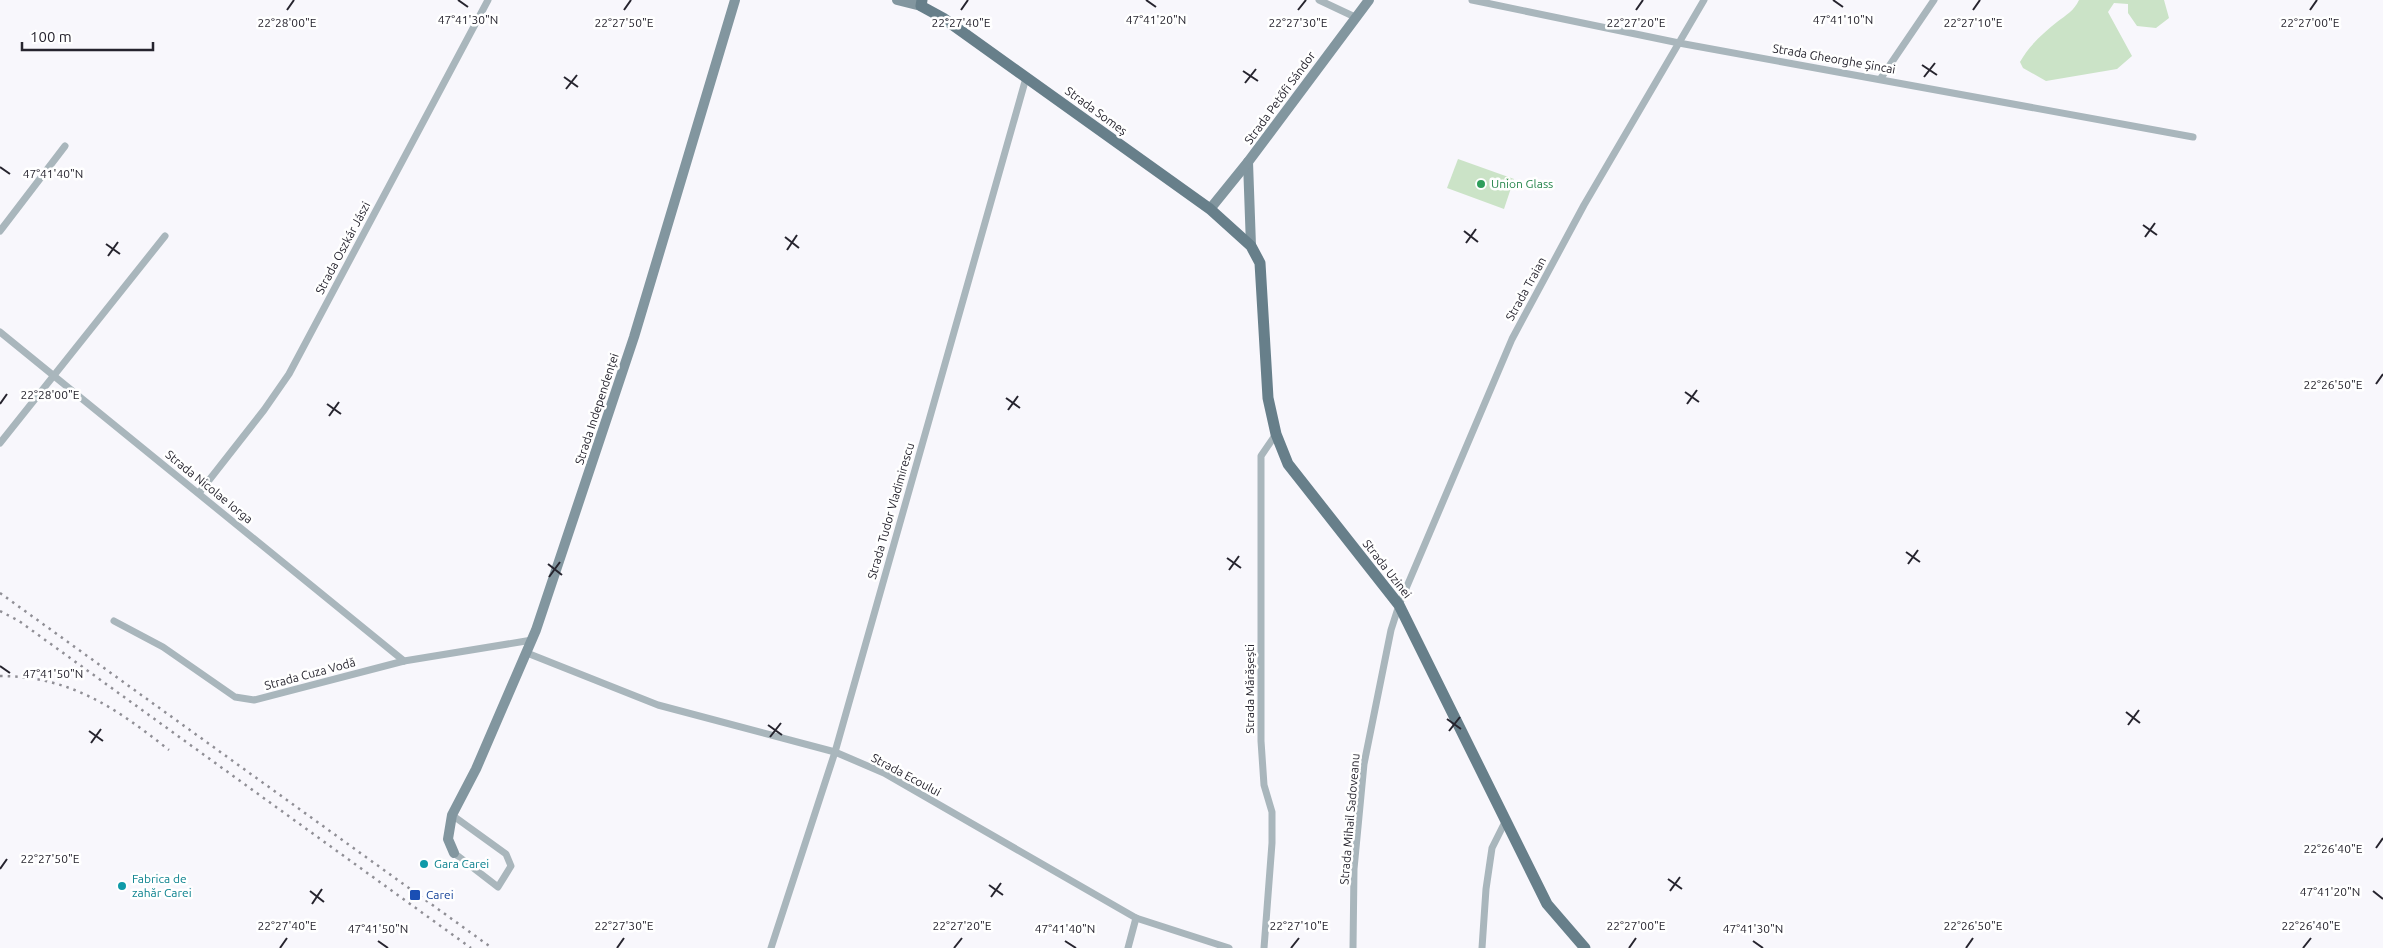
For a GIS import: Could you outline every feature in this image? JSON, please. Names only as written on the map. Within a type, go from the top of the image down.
[{"type":"main road","name":"Strada Someș","points":[[921,3],[1210,209],[1251,246]]},
{"type":"main road","name":"Strada Uzinei","points":[[1251,246],[1260,263],[1268,398],[1276,434],[1288,464],[1399,605],[1547,904],[1585,948]]},
{"type":"street","name":"Strada Oszkár Jászi","points":[[199,493],[264,410],[289,374],[488,0]]},
{"type":"street","name":"Strada Independenței","points":[[452,815],[506,854],[510,866],[498,887],[454,853],[448,839],[452,815],[476,769],[532,640],[634,336],[736,0]]},
{"type":"street","points":[[897,0],[921,3]]},
{"type":"street","points":[[1319,0],[1356,17]]},
{"type":"street","name":"Strada Petőfi Sándor","points":[[1210,209],[1248,162],[1369,0]]},
{"type":"street","name":"Strada Gheorghe Șincai","points":[[1472,0],[1679,43],[1881,78],[2192,136]]},
{"type":"street","name":"Strada Traian","points":[[1399,605],[1512,339],[1584,206],[1704,0]]},
{"type":"street","points":[[1881,78],[1934,0]]},
{"type":"street","name":"Strada Tudor Vladimirescu","points":[[771,948],[835,752],[1026,78]]},
{"type":"street","points":[[0,231],[65,146]]},
{"type":"street","points":[[1248,162],[1251,246]]},
{"type":"street","points":[[0,443],[165,236]]},
{"type":"street","name":"Strada Nicolae Iorga","points":[[0,332],[404,661]]},
{"type":"street","name":"Strada Mărășești","points":[[1264,948],[1272,812],[1264,786],[1261,741],[1261,456],[1276,434]]},
{"type":"street","name":"Strada Mihail Sadoveanu","points":[[1353,948],[1354,869],[1364,764],[1391,630],[1399,605]]},
{"type":"street","name":"Strada Cuza Vodă","points":[[114,621],[162,647],[243,700],[254,700],[404,661],[532,640]]},
{"type":"street","name":"Strada Ecoului","points":[[527,653],[658,705],[835,752],[884,773],[1136,918],[1229,948]]},
{"type":"street","points":[[1482,948],[1486,889],[1492,848],[1505,822]]},
{"type":"street","points":[[1128,948],[1136,918]]},
{"type":"green space","points":[[2079,0],[2164,0],[2169,18],[2156,28],[2137,26],[2128,13],[2128,4],[2114,3],[2108,12],[2132,56],[2117,69],[2046,81],[2023,68],[2020,62],[2023,56],[2046,31],[2072,10]]},
{"type":"green space","name":"Union Glass","points":[[1458,159],[1514,179],[1504,209],[1447,188]]},
{"type":"railway","points":[[0,593],[492,948]]},
{"type":"railway","points":[[0,611],[19,621],[471,948]]},
{"type":"railway","points":[[0,676],[25,677],[48,682],[70,688],[91,697],[111,708],[169,750]]},
{"type":"place","name":"Union Glass","points":[[1481,184]]},
{"type":"place","name":"Gara Carei","points":[[424,864]]},
{"type":"place","name":"Fabrica de zahăr Carei","points":[[122,886]]},
{"type":"place","name":"Carei","points":[[415,895]]}]
